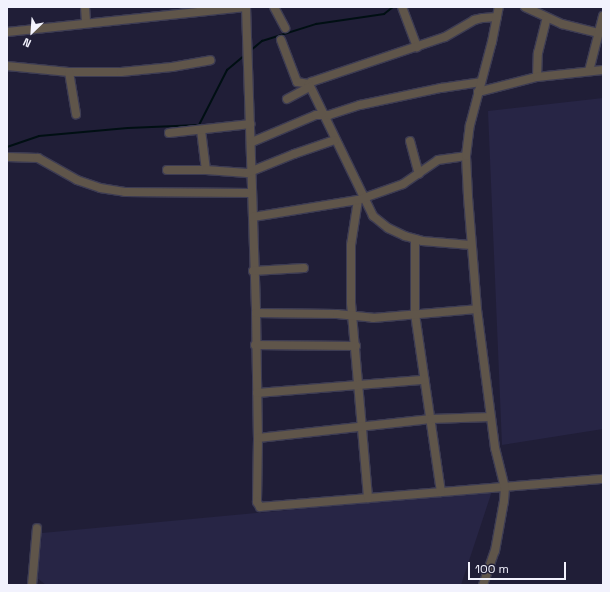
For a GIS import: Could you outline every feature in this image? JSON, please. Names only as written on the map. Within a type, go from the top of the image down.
[{"type":"street","points":[[86,7],[86,23]]},
{"type":"street","points":[[7,32],[246,7],[252,142],[253,271],[256,313],[255,345],[258,438],[257,502],[260,507],[603,479]]},
{"type":"street","points":[[274,7],[285,28]]},
{"type":"street","points":[[402,7],[417,46]]},
{"type":"street","points":[[484,585],[495,551],[505,488],[495,448],[477,309],[471,245],[466,156],[470,125],[497,18],[498,7]]},
{"type":"street","points":[[525,7],[547,18],[571,27],[599,33]]},
{"type":"street","points":[[589,71],[603,16]]},
{"type":"street","points":[[287,99],[310,86],[311,82],[445,37],[474,20],[483,18],[497,18]]},
{"type":"street","points":[[537,77],[538,53],[547,18]]},
{"type":"street","points":[[281,40],[297,82],[310,86],[361,199],[379,222],[397,233],[415,239],[471,245]]},
{"type":"street","points":[[7,66],[69,72],[121,72],[172,67],[210,60]]},
{"type":"street","points":[[478,92],[537,77],[603,70]]},
{"type":"street","points":[[69,72],[76,114]]},
{"type":"street","points":[[252,142],[316,115],[324,115],[441,88],[481,82]]},
{"type":"street","points":[[169,133],[251,124]]},
{"type":"street","points":[[201,130],[206,170]]},
{"type":"street","points":[[167,170],[206,170],[244,174],[252,172],[259,167],[335,140]]},
{"type":"street","points":[[410,141],[419,174]]},
{"type":"street","points":[[253,217],[361,199],[397,187],[419,174],[438,160],[466,156]]},
{"type":"street","points":[[7,157],[38,158],[77,180],[100,188],[125,192],[252,193]]},
{"type":"street","points":[[361,199],[350,253],[353,317],[368,498]]},
{"type":"street","points":[[415,239],[415,314],[441,492]]},
{"type":"street","points":[[253,271],[304,268]]},
{"type":"street","points":[[256,313],[337,314],[353,317],[373,318],[477,309]]},
{"type":"street","points":[[255,345],[356,346]]},
{"type":"street","points":[[257,393],[424,380]]},
{"type":"street","points":[[258,438],[431,420],[491,417]]},
{"type":"street","points":[[32,585],[37,528]]},
{"type":"shaded area","points":[[603,98],[603,429],[502,445],[488,111]]},
{"type":"shaded area","points":[[492,491],[461,585],[46,585],[37,578],[42,533]]},
{"type":"waterway","points":[[250,51],[262,41],[316,24],[384,14],[393,7]]},
{"type":"waterway","points":[[7,147],[39,136],[128,128],[199,125],[227,70],[245,55]]}]
